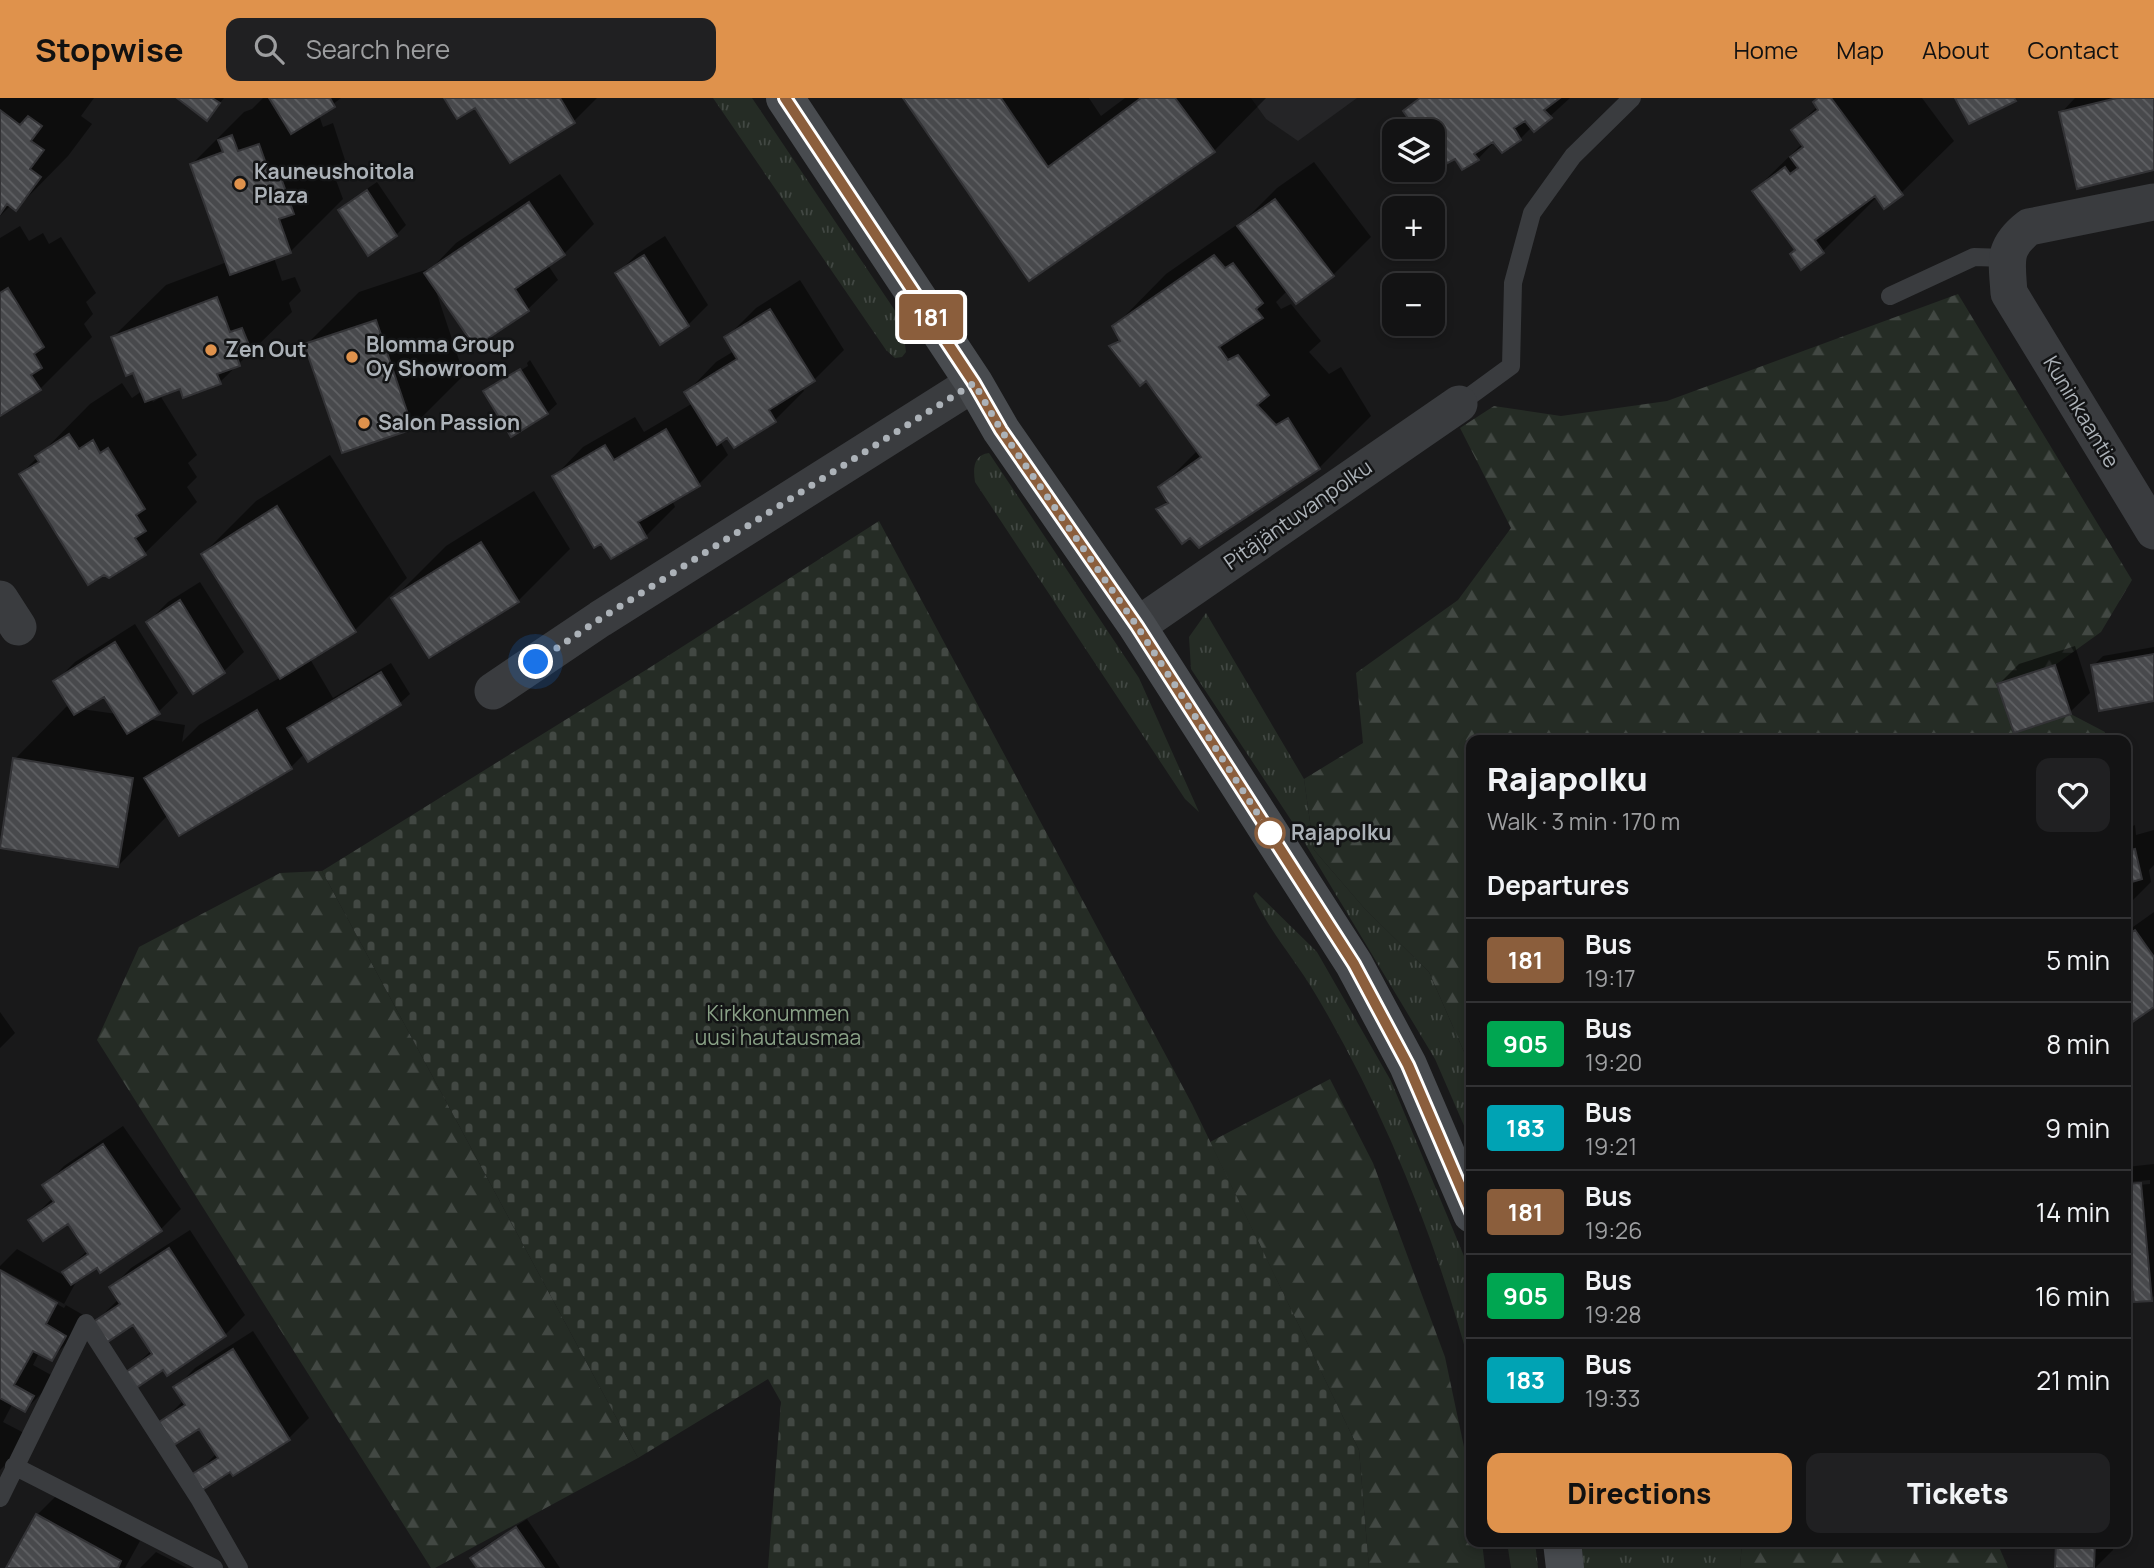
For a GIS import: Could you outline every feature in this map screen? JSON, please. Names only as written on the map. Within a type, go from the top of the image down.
[{"type":"street","points":[[785,98],[974,383],[1001,430],[1137,626],[1354,964],[1408,1065],[1466,1200]]},
{"type":"street","points":[[2008,276],[2014,239],[2029,228],[2154,202]]},
{"type":"street","name":"Kuninkaantie","points":[[2008,276],[2154,531]]},
{"type":"street","points":[[494,691],[600,619],[974,383]]},
{"type":"street","name":"Pitäjäntuvanpolku","points":[[1137,626],[1459,404]]},
{"type":"street","points":[[1563,1547],[1565,1568]]},
{"type":"lane","points":[[1459,404],[1511,366],[1513,283],[1532,213],[1573,156],[1632,98]]},
{"type":"lane","points":[[1890,296],[1974,257],[2008,276]]},
{"type":"lane","points":[[0,1498],[86,1322],[200,1500],[239,1568]]},
{"type":"lane","points":[[14,1466],[214,1568]]},
{"type":"shaded area","points":[[1251,98],[1357,98],[1298,141],[1266,119]]},
{"type":"green space","points":[[713,98],[752,98],[896,312],[903,329],[906,352],[902,357],[895,358],[886,350]]},
{"type":"green space","points":[[1958,294],[2132,580],[2101,632],[2055,665],[2065,711],[2105,732],[2105,735],[1466,735],[1466,1056],[1429,972],[1365,909],[1314,850],[1304,779],[1363,743],[1356,673],[1458,600],[1511,528],[1460,428],[1494,406],[1561,416],[1667,401]]},
{"type":"green space","points":[[989,453],[1139,678],[1199,812],[1185,799],[975,482],[974,468],[977,460]]},
{"type":"green space","name":"Kirkkonummen uusi hautausmaa","points":[[879,521],[1192,1104],[1359,1450],[1369,1568],[768,1568],[781,1402],[768,1379],[638,1458],[322,871]]},
{"type":"green space","points":[[1206,613],[1304,779],[1314,850],[1365,909],[1429,972],[1466,1056],[1466,1130],[1435,1059],[1291,820],[1191,669],[1189,637]]},
{"type":"green space","points":[[322,871],[638,1458],[435,1568],[431,1568],[97,1040],[139,947],[280,873]]},
{"type":"green space","points":[[1256,892],[1317,952],[1391,1081],[1466,1262],[1466,1352],[1443,1275],[1407,1178],[1365,1085],[1316,995],[1253,896]]},
{"type":"green space","points":[[1330,1079],[1373,1163],[1445,1357],[1466,1457],[1466,1547],[1483,1547],[1485,1568],[1369,1568],[1359,1450],[1210,1142]]},
{"type":"green space","points":[[1508,1547],[1536,1547],[1538,1568],[1511,1568]]},
{"type":"green space","points":[[1582,1547],[1742,1547],[1740,1568],[1584,1568]]},
{"type":"green space","points":[[1742,1547],[1999,1547],[2008,1568],[1740,1568]]},
{"type":"building","points":[[177,98],[212,98],[220,103],[207,121]]},
{"type":"building","points":[[269,98],[330,98],[335,107],[291,134]]},
{"type":"building","points":[[444,98],[560,98],[575,123],[510,163],[475,108],[457,119]]},
{"type":"building","points":[[903,98],[1001,98],[1048,167],[1141,98],[1175,98],[1215,152],[1029,281]]},
{"type":"building","points":[[1420,98],[1560,98],[1544,110],[1552,118],[1534,132],[1525,121],[1514,128],[1521,140],[1502,153],[1493,142],[1474,154],[1479,160],[1462,170],[1455,159],[1445,164],[1445,119],[1409,119],[1403,111]]},
{"type":"building","points":[[1818,98],[1831,98],[1903,195],[1884,209],[1875,196],[1815,240],[1824,253],[1801,270],[1790,254],[1795,250],[1752,191],[1785,167],[1790,174],[1798,168],[1790,157],[1803,147],[1791,130],[1818,110],[1813,102]]},
{"type":"building","points":[[1955,98],[2014,98],[2016,101],[1969,124]]},
{"type":"building","points":[[2117,98],[2154,98],[2154,170],[2077,189],[2059,112]]},
{"type":"building","points":[[0,110],[20,125],[28,116],[42,126],[31,141],[44,150],[30,169],[41,177],[16,211],[7,204],[0,214]]},
{"type":"building","points":[[232,135],[238,151],[259,144],[271,178],[280,175],[294,214],[279,219],[291,253],[230,275],[190,164],[223,152],[218,140]]},
{"type":"building","points":[[367,190],[397,236],[368,256],[338,210]]},
{"type":"building","points":[[1275,199],[1334,276],[1296,304],[1237,226]]},
{"type":"building","points":[[529,202],[565,255],[515,289],[529,311],[475,347],[424,273]]},
{"type":"building","points":[[644,255],[689,326],[660,345],[615,273]]},
{"type":"building","points":[[1214,255],[1225,268],[1233,263],[1263,303],[1256,309],[1263,318],[1219,347],[1228,360],[1238,355],[1269,395],[1257,405],[1276,425],[1288,418],[1320,469],[1199,548],[1190,538],[1182,544],[1156,509],[1168,503],[1158,487],[1201,457],[1146,381],[1140,386],[1109,346],[1120,341],[1112,326]]},
{"type":"building","points":[[8,288],[44,347],[34,354],[42,368],[31,375],[41,390],[0,416],[0,293]]},
{"type":"building","points":[[217,297],[230,332],[242,328],[249,345],[235,351],[240,366],[217,374],[221,384],[183,398],[180,389],[145,402],[133,373],[126,376],[111,337]]},
{"type":"building","points":[[770,309],[815,381],[769,410],[776,422],[734,448],[727,438],[717,445],[684,392],[737,359],[724,337]]},
{"type":"building","points":[[376,320],[413,429],[342,453],[304,344]]},
{"type":"building","points":[[520,369],[548,414],[511,437],[483,391]]},
{"type":"building","points":[[666,429],[700,486],[638,522],[647,538],[611,559],[601,544],[594,548],[552,476],[605,445],[614,460]]},
{"type":"building","points":[[69,434],[79,449],[93,440],[100,453],[108,448],[145,509],[136,515],[146,531],[135,538],[146,555],[109,578],[104,575],[88,585],[19,474],[39,462],[35,456]]},
{"type":"building","points":[[277,506],[356,632],[280,679],[201,554]]},
{"type":"building","points":[[481,542],[519,602],[429,658],[391,598]]},
{"type":"building","points":[[180,600],[225,673],[193,694],[146,622]]},
{"type":"building","points":[[115,642],[160,714],[127,734],[104,697],[74,715],[53,681]]},
{"type":"building","points":[[2154,654],[2154,701],[2099,711],[2091,665]]},
{"type":"building","points":[[2055,665],[2071,714],[2014,733],[1997,684]]},
{"type":"building","points":[[381,672],[401,705],[308,762],[287,728]]},
{"type":"building","points":[[257,710],[292,769],[179,836],[144,778]]},
{"type":"building","points":[[13,758],[133,778],[118,867],[0,848]]},
{"type":"building","points":[[2135,849],[2142,879],[2131,882],[2131,850]]},
{"type":"building","points":[[2135,930],[2154,957],[2154,1007],[2131,1023],[2131,933]]},
{"type":"building","points":[[103,1144],[162,1231],[100,1273],[97,1268],[71,1285],[62,1272],[88,1254],[68,1224],[43,1241],[28,1220],[54,1202],[42,1185]]},
{"type":"building","points":[[2141,1183],[2152,1301],[2134,1302],[2131,1292],[2131,1184]]},
{"type":"building","points":[[169,1248],[226,1336],[167,1376],[163,1370],[136,1388],[126,1372],[152,1354],[133,1325],[106,1343],[93,1322],[120,1304],[109,1287]]},
{"type":"building","points":[[0,1270],[57,1303],[46,1324],[66,1336],[52,1361],[33,1351],[14,1385],[34,1396],[25,1412],[0,1398]]},
{"type":"building","points":[[233,1349],[290,1440],[233,1476],[230,1472],[202,1490],[192,1474],[218,1458],[199,1429],[174,1445],[159,1422],[185,1405],[173,1387]]},
{"type":"building","points":[[36,1514],[121,1561],[118,1568],[6,1568]]},
{"type":"building","points":[[516,1527],[544,1568],[477,1568],[470,1558]]},
{"type":"building","points":[[2056,1547],[2095,1547],[2094,1568],[2055,1568]]},
{"type":"bus line","name":"181","points":[[785,98],[974,383],[1001,430],[1137,626],[1354,964],[1408,1065],[1466,1200]]},
{"type":"place","name":"Kauneushoitola Plaza","points":[[240,184]]},
{"type":"place","name":"Zen Out","points":[[211,350]]},
{"type":"place","name":"Blomma Group Oy Showroom","points":[[352,357]]},
{"type":"place","name":"Salon Passion","points":[[364,423]]},
{"type":"place","name":"Rajapolku","points":[[1270,833]]},
{"type":"route","points":[[536,662],[974,383],[1001,430],[1137,626],[1270,833]]}]
